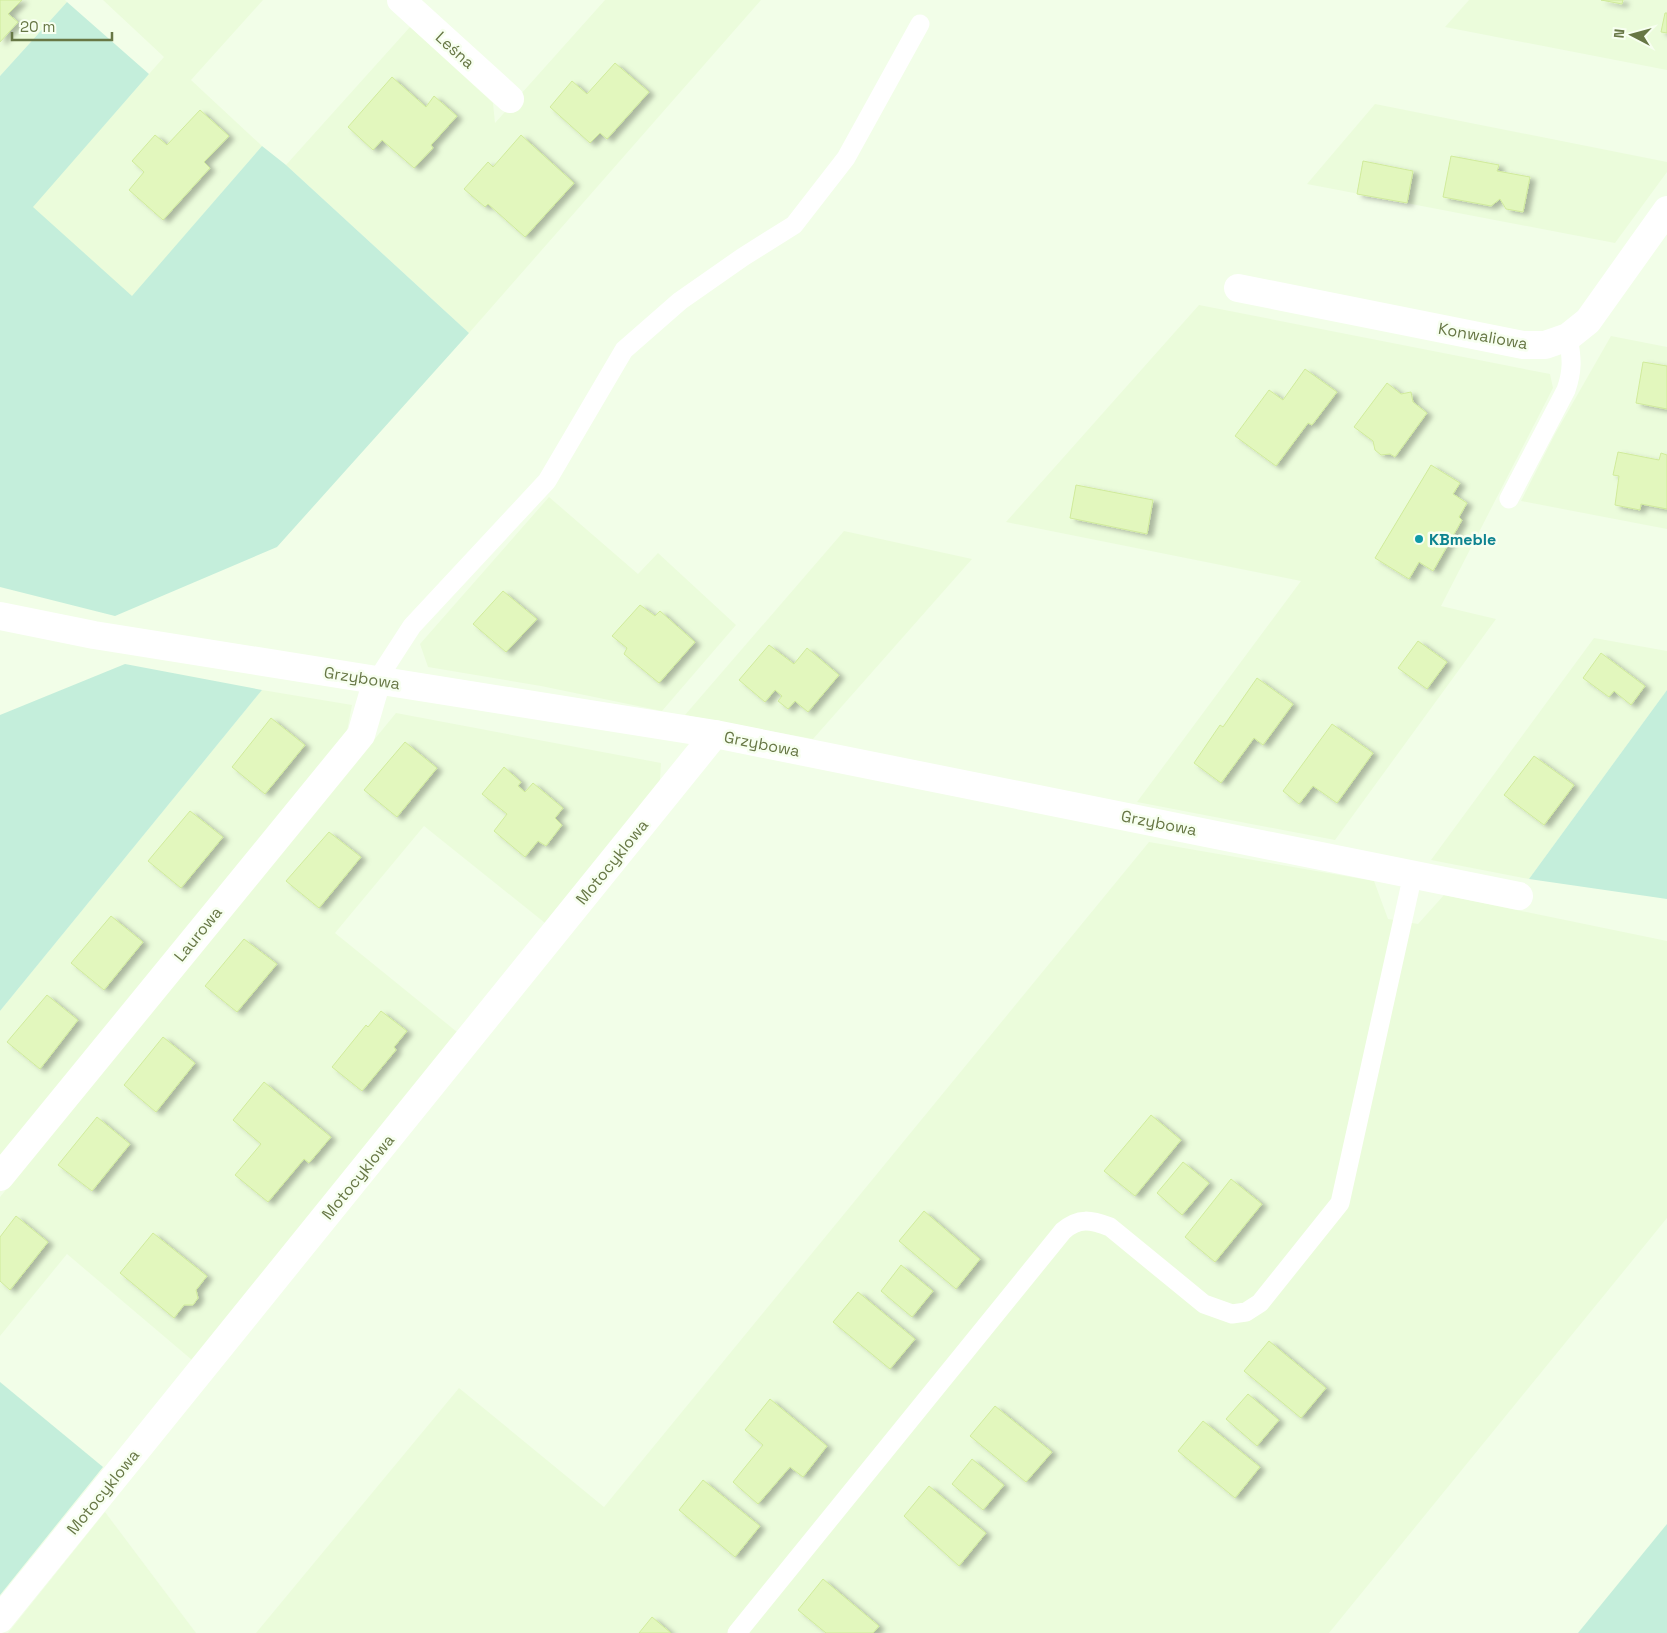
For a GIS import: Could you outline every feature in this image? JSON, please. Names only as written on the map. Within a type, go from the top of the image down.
[{"type":"street","name":"Leśna","points":[[400,0],[510,99]]},
{"type":"street","name":"Konwaliowa","points":[[1238,288],[1523,345],[1545,345],[1568,337],[1588,321],[1667,210]]},
{"type":"street","name":"Grzybowa","points":[[0,616],[94,635],[715,734],[1519,896]]},
{"type":"street","name":"Laurowa","points":[[0,1177],[360,735],[377,680]]},
{"type":"street","name":"Motocyklowa","points":[[0,1619],[715,734]]},
{"type":"lane","points":[[377,680],[412,626],[547,481],[624,350],[680,301],[743,257],[794,225],[846,158],[920,24]]},
{"type":"lane","points":[[1509,499],[1566,390],[1571,375],[1572,358],[1568,337]]},
{"type":"lane","points":[[738,1633],[1044,1254],[1070,1225],[1094,1220],[1110,1227],[1204,1304],[1232,1314],[1246,1312],[1260,1303],[1340,1203],[1413,874]]},
{"type":"shaded area","points":[[0,0],[65,0],[67,2],[0,76]]},
{"type":"shaded area","points":[[103,0],[263,0],[191,80],[262,146],[132,297],[32,207],[164,57]]},
{"type":"shaded area","points":[[605,0],[761,0],[469,333],[286,165],[410,27],[493,103],[495,123]]},
{"type":"shaded area","points":[[1469,0],[1667,0],[1667,70],[1445,27]]},
{"type":"shaded area","points":[[67,2],[149,74],[33,207],[132,296],[262,146],[286,165],[469,333],[277,547],[115,616],[0,587],[0,76]]},
{"type":"shaded area","points":[[1375,104],[1667,162],[1667,172],[1615,243],[1307,184]]},
{"type":"shaded area","points":[[1199,305],[1550,374],[1553,388],[1441,606],[1496,619],[1335,840],[1137,802],[1301,581],[1006,522]]},
{"type":"shaded area","points":[[1611,336],[1667,347],[1667,529],[1521,501],[1555,434]]},
{"type":"shaded area","points":[[549,497],[638,574],[658,553],[736,625],[662,711],[541,686],[428,667],[420,644]]},
{"type":"shaded area","points":[[844,531],[972,559],[813,739],[685,715]]},
{"type":"shaded area","points":[[1594,638],[1667,651],[1667,690],[1529,879],[1431,860]]},
{"type":"shaded area","points":[[125,664],[262,690],[0,1011],[0,715]]},
{"type":"shaded area","points":[[262,690],[352,705],[347,731],[0,1157],[0,1011]]},
{"type":"shaded area","points":[[1667,690],[1667,899],[1529,879]]},
{"type":"shaded area","points":[[396,713],[661,763],[659,795],[550,927],[424,826],[335,933],[462,1036],[192,1360],[67,1254],[0,1336],[0,1197]]},
{"type":"shaded area","points":[[1149,842],[1374,881],[1388,919],[1418,924],[1444,895],[1667,941],[1667,1218],[1329,1633],[256,1633],[459,1388],[604,1507]]},
{"type":"shaded area","points":[[0,1382],[103,1467],[0,1595]]},
{"type":"shaded area","points":[[105,1512],[196,1633],[8,1633]]},
{"type":"shaded area","points":[[1667,1524],[1667,1633],[1578,1633]]},
{"type":"building","points":[[0,0],[22,0],[8,14],[18,22],[0,42]]},
{"type":"building","points":[[1601,0],[1623,0],[1622,4]]},
{"type":"building","points":[[1665,13],[1667,13],[1667,33],[1661,32]]},
{"type":"building","points":[[615,63],[649,92],[607,139],[600,133],[590,143],[550,107],[572,81],[587,94]]},
{"type":"building","points":[[392,77],[426,107],[434,96],[457,116],[431,145],[433,148],[414,168],[382,140],[373,150],[348,127]]},
{"type":"building","points":[[200,110],[229,136],[204,162],[210,168],[163,220],[129,190],[144,172],[132,161],[155,135],[167,145]]},
{"type":"building","points":[[521,135],[574,183],[525,237],[488,204],[485,207],[464,189],[488,162],[493,167]]},
{"type":"building","points":[[1451,156],[1499,165],[1497,171],[1530,177],[1523,212],[1506,209],[1500,199],[1491,206],[1443,197]]},
{"type":"building","points":[[1363,161],[1413,171],[1407,203],[1357,194]]},
{"type":"building","points":[[1643,362],[1667,366],[1667,409],[1636,403]]},
{"type":"building","points":[[1305,369],[1337,392],[1312,425],[1308,423],[1276,466],[1235,436],[1269,390],[1283,400]]},
{"type":"building","points":[[1387,383],[1401,394],[1411,392],[1413,402],[1427,413],[1395,457],[1390,454],[1381,455],[1375,450],[1373,441],[1354,427]]},
{"type":"building","points":[[1618,452],[1659,460],[1661,453],[1667,455],[1667,509],[1641,504],[1640,510],[1615,505],[1619,476],[1613,475]]},
{"type":"building","name":"KBmeble","points":[[1431,465],[1460,483],[1453,494],[1467,503],[1459,517],[1462,520],[1433,571],[1419,562],[1409,579],[1375,558]]},
{"type":"building","points":[[1076,485],[1153,500],[1147,534],[1070,518]]},
{"type":"building","points":[[503,591],[537,619],[506,652],[473,624]]},
{"type":"building","points":[[640,605],[655,616],[660,611],[695,642],[659,683],[624,654],[627,648],[612,636]]},
{"type":"building","points":[[1418,641],[1447,662],[1427,689],[1398,668]]},
{"type":"building","points":[[769,645],[794,664],[807,648],[839,675],[808,712],[795,701],[788,709],[778,701],[782,696],[775,690],[765,702],[739,680]]},
{"type":"building","points":[[1601,653],[1645,686],[1631,705],[1614,691],[1609,697],[1583,678]]},
{"type":"building","points":[[1257,678],[1293,704],[1263,745],[1254,738],[1221,783],[1194,763],[1220,725],[1223,727]]},
{"type":"building","points":[[271,718],[305,745],[265,794],[232,767]]},
{"type":"building","points":[[1332,724],[1373,753],[1337,803],[1313,786],[1299,804],[1283,791]]},
{"type":"building","points":[[405,742],[437,768],[397,817],[364,790]]},
{"type":"building","points":[[1534,756],[1574,785],[1544,825],[1504,795]]},
{"type":"building","points":[[504,767],[521,782],[518,786],[525,792],[533,783],[563,808],[555,818],[562,825],[546,846],[538,841],[525,857],[494,831],[507,814],[482,794]]},
{"type":"building","points":[[190,811],[223,837],[181,888],[148,861]]},
{"type":"building","points":[[329,832],[361,857],[319,908],[286,881]]},
{"type":"building","points":[[111,916],[143,942],[104,990],[71,963]]},
{"type":"building","points":[[244,939],[277,964],[237,1012],[205,986]]},
{"type":"building","points":[[47,995],[78,1020],[40,1069],[7,1042]]},
{"type":"building","points":[[381,1011],[407,1031],[394,1047],[396,1050],[362,1091],[332,1067],[366,1025],[368,1027]]},
{"type":"building","points":[[163,1037],[195,1063],[156,1112],[124,1085]]},
{"type":"building","points":[[264,1082],[331,1137],[309,1163],[304,1159],[268,1202],[235,1175],[261,1144],[233,1120]]},
{"type":"building","points":[[1151,1115],[1181,1140],[1135,1196],[1104,1171]]},
{"type":"building","points":[[97,1117],[130,1144],[92,1191],[58,1165]]},
{"type":"building","points":[[1183,1162],[1209,1183],[1182,1215],[1157,1193]]},
{"type":"building","points":[[1231,1179],[1262,1204],[1215,1262],[1185,1237]]},
{"type":"building","points":[[924,1211],[980,1259],[956,1289],[899,1241]]},
{"type":"building","points":[[16,1216],[48,1242],[10,1290],[0,1281],[0,1237]]},
{"type":"building","points":[[153,1233],[207,1276],[196,1290],[198,1298],[193,1305],[184,1305],[174,1318],[120,1273]]},
{"type":"building","points":[[901,1265],[933,1291],[912,1317],[881,1291]]},
{"type":"building","points":[[858,1292],[915,1339],[890,1369],[833,1322]]},
{"type":"building","points":[[1269,1341],[1326,1388],[1301,1418],[1244,1371]]},
{"type":"building","points":[[1248,1394],[1279,1420],[1257,1446],[1226,1419]]},
{"type":"building","points":[[770,1399],[827,1446],[803,1477],[790,1467],[758,1504],[733,1482],[763,1445],[745,1430]]},
{"type":"building","points":[[995,1406],[1052,1452],[1026,1482],[970,1436]]},
{"type":"building","points":[[1203,1421],[1260,1467],[1235,1498],[1178,1451]]},
{"type":"building","points":[[972,1459],[1004,1485],[983,1510],[952,1484]]},
{"type":"building","points":[[703,1480],[760,1526],[735,1557],[679,1510]]},
{"type":"building","points":[[929,1486],[986,1533],[959,1566],[904,1516]]},
{"type":"building","points":[[823,1579],[879,1626],[873,1633],[826,1633],[798,1610]]},
{"type":"building","points":[[652,1617],[671,1633],[639,1633]]},
{"type":"place","name":"KBmeble","points":[[1419,539]]}]
